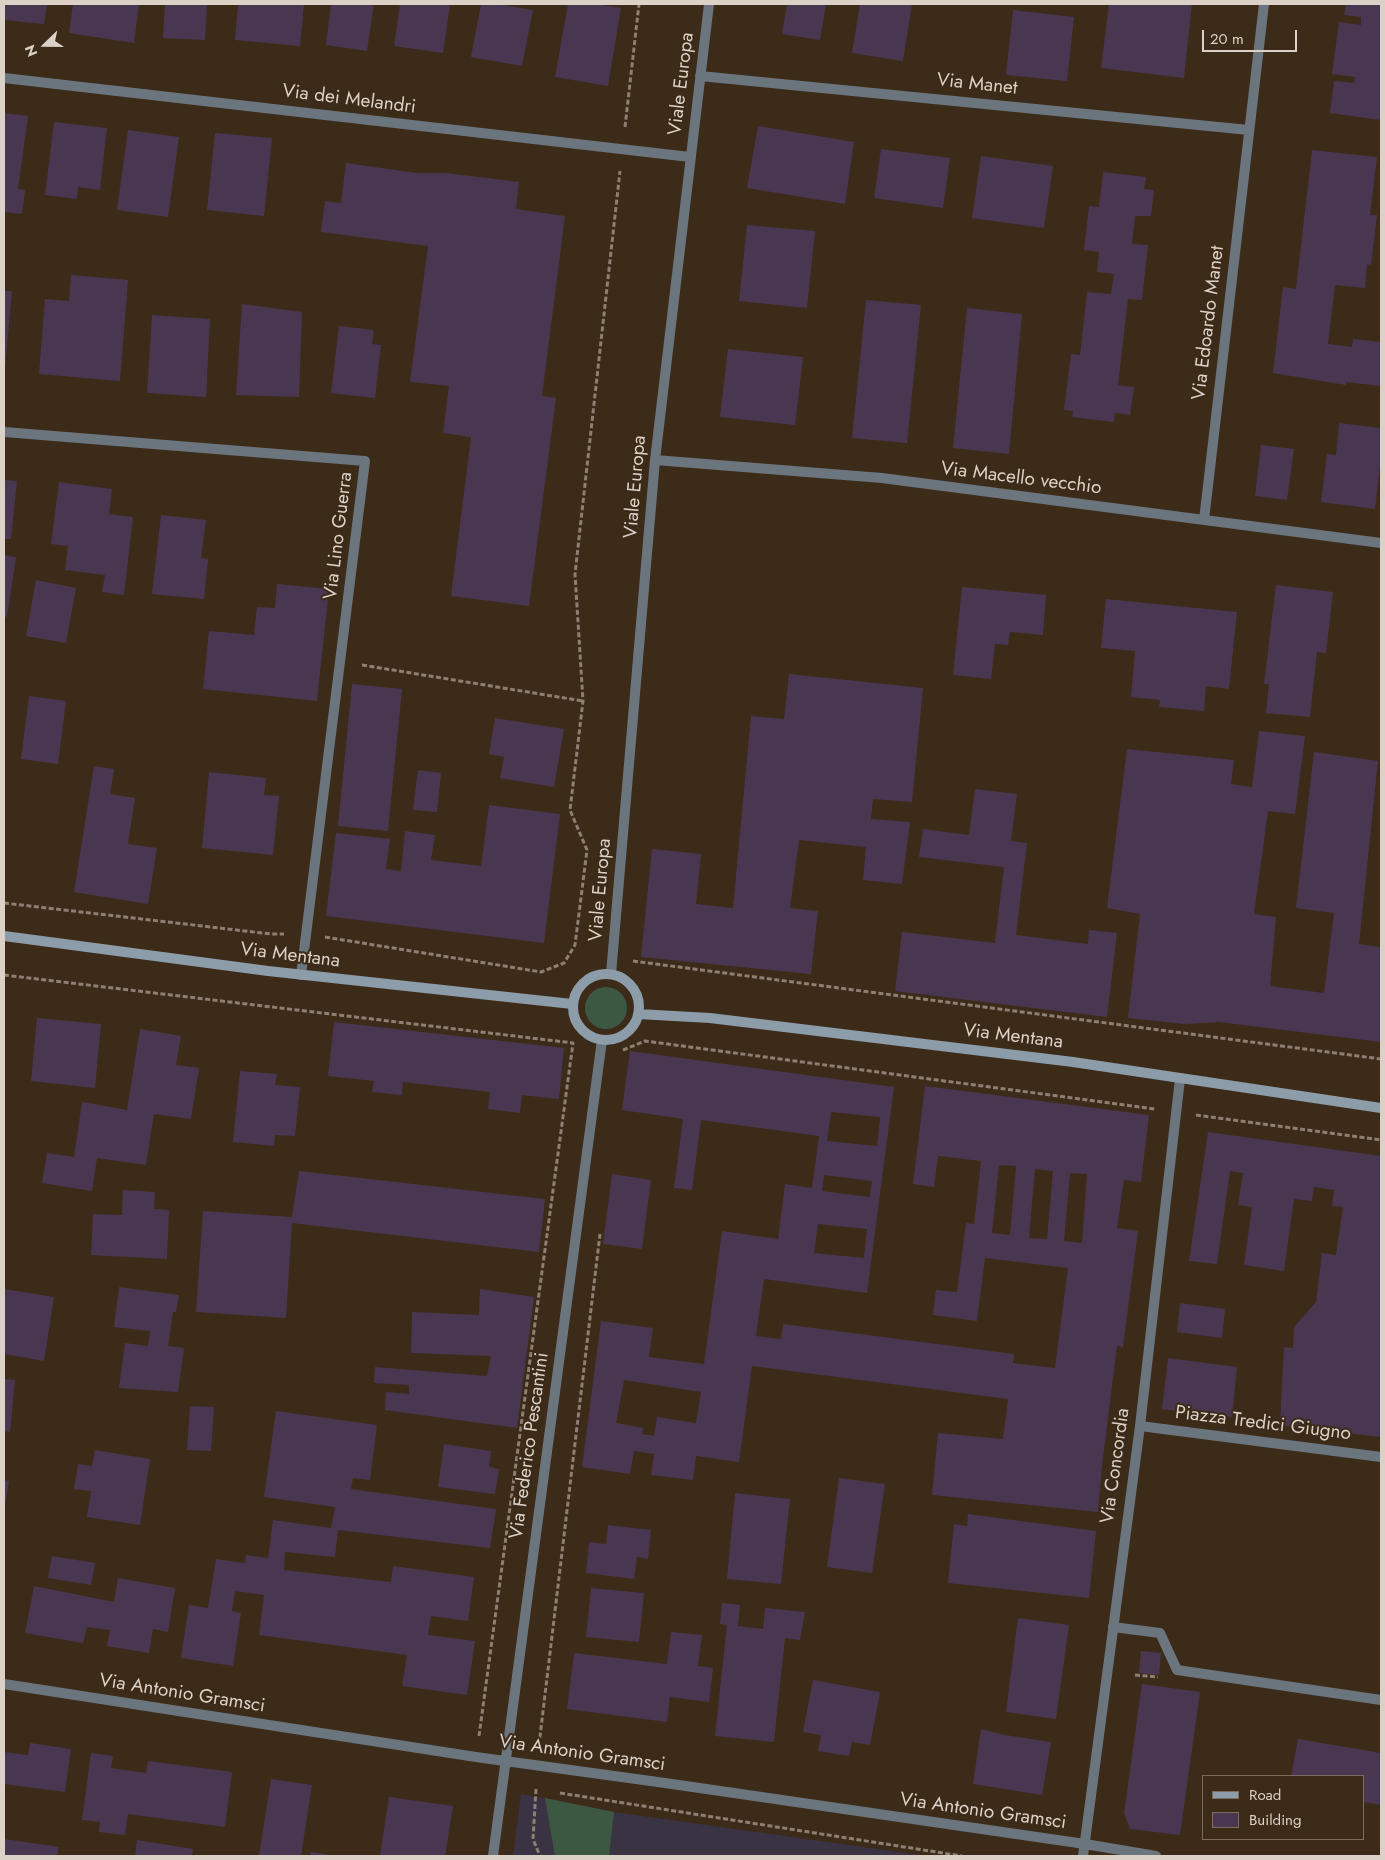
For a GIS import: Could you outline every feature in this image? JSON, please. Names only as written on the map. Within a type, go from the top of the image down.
[{"type":"main road","name":"Via Mentana","points":[[4,936],[301,975],[572,1004]]},
{"type":"main road","points":[[611,974],[621,977],[633,988],[639,1003],[638,1014],[635,1023],[621,1036],[602,1040],[584,1032],[577,1024],[573,1015],[572,1004],[574,995],[585,981],[593,976],[611,974]]},
{"type":"main road","name":"Via Mentana","points":[[638,1014],[720,1019],[1073,1062],[1381,1108]]},
{"type":"street","name":"Viale Europa","points":[[611,974],[655,460],[709,4]]},
{"type":"street","name":"Via Edoardo Manet","points":[[1204,520],[1264,4]]},
{"type":"street","name":"Via Manet","points":[[700,76],[1249,130]]},
{"type":"street","name":"Via dei Melandri","points":[[4,78],[690,157]]},
{"type":"street","name":"Via Lino Guerra","points":[[4,432],[366,461],[301,975]]},
{"type":"street","name":"Via Macello vecchio","points":[[655,460],[882,478],[1381,543]]},
{"type":"street","name":"Via Federico Pescantini","points":[[493,1856],[504,1761],[602,1040]]},
{"type":"street","name":"Via Concordia","points":[[1083,1856],[1140,1426],[1180,1079]]},
{"type":"street","name":"Piazza Tredici Giugno","points":[[1140,1426],[1381,1457]]},
{"type":"street","points":[[1113,1626],[1160,1633],[1177,1670],[1381,1700]]},
{"type":"street","name":"Via Antonio Gramsci","points":[[4,1684],[476,1757],[537,1764],[1156,1856]]},
{"type":"path","points":[[4,903],[271,934],[305,934],[541,972],[564,963],[575,945],[587,850],[570,810],[583,701],[574,574],[639,4]]},
{"type":"path","points":[[341,662],[583,701]]},
{"type":"path","points":[[632,960],[1381,1059]]},
{"type":"path","points":[[4,975],[573,1043],[476,1757]]},
{"type":"path","points":[[622,1050],[645,1041],[1381,1140]]},
{"type":"path","points":[[537,1764],[601,1229]]},
{"type":"path","points":[[536,1789],[533,1839],[540,1856]]},
{"type":"shaded area","points":[[521,1794],[614,1812],[927,1856],[513,1856]]},
{"type":"green space","points":[[610,987],[618,990],[624,996],[627,1008],[624,1020],[618,1026],[602,1029],[594,1026],[588,1020],[585,1004],[588,996],[594,990]]},
{"type":"green space","points":[[545,1798],[614,1812],[609,1856],[555,1856]]},
{"type":"building","points":[[4,4],[47,4],[44,24],[4,20]]},
{"type":"building","points":[[73,4],[139,4],[134,43],[69,33]]},
{"type":"building","points":[[165,4],[207,4],[205,40],[163,38]]},
{"type":"building","points":[[238,4],[304,4],[300,46],[235,40]]},
{"type":"building","points":[[331,4],[374,4],[367,51],[326,45]]},
{"type":"building","points":[[400,4],[450,4],[443,53],[394,46]]},
{"type":"building","points":[[481,4],[496,4],[533,10],[522,66],[471,57]]},
{"type":"building","points":[[568,4],[595,4],[621,8],[608,86],[555,77]]},
{"type":"building","points":[[787,4],[826,4],[820,40],[782,34]]},
{"type":"building","points":[[860,4],[912,4],[903,61],[852,53]]},
{"type":"building","points":[[1109,4],[1192,4],[1184,78],[1101,68]]},
{"type":"building","points":[[1346,4],[1381,4],[1381,120],[1330,113],[1334,81],[1354,83],[1355,77],[1332,74],[1339,22],[1361,25],[1361,17],[1344,15]]},
{"type":"building","points":[[1013,10],[1074,17],[1067,81],[1006,75]]},
{"type":"building","points":[[4,113],[28,116],[18,189],[25,190],[22,214],[4,212]]},
{"type":"building","points":[[54,122],[107,128],[100,190],[78,187],[77,199],[45,195]]},
{"type":"building","points":[[758,126],[854,142],[845,204],[747,188]]},
{"type":"building","points":[[128,130],[179,137],[168,217],[117,210]]},
{"type":"building","points":[[215,133],[272,138],[264,216],[207,210]]},
{"type":"building","points":[[881,149],[950,158],[943,208],[874,198]]},
{"type":"building","points":[[1312,150],[1377,157],[1370,215],[1377,215],[1371,265],[1367,264],[1365,288],[1335,285],[1328,344],[1352,347],[1353,339],[1381,342],[1381,386],[1346,382],[1346,385],[1273,373],[1283,287],[1296,289]]},
{"type":"building","points":[[981,156],[1053,166],[1044,228],[972,218]]},
{"type":"building","points":[[346,163],[417,173],[446,173],[519,182],[516,209],[565,216],[542,396],[556,398],[529,606],[451,596],[471,437],[443,433],[449,386],[410,382],[428,246],[321,232],[325,201],[341,203]]},
{"type":"building","points":[[1103,172],[1146,177],[1144,189],[1154,190],[1151,216],[1135,216],[1132,244],[1148,245],[1142,300],[1128,299],[1118,385],[1134,387],[1130,415],[1115,413],[1114,422],[1072,417],[1073,411],[1064,410],[1071,354],[1080,355],[1087,292],[1111,294],[1114,274],[1097,272],[1099,252],[1084,250],[1089,206],[1099,207]]},
{"type":"building","points":[[747,225],[815,231],[807,308],[739,301]]},
{"type":"building","points":[[71,275],[128,280],[120,381],[39,374],[45,299],[69,301]]},
{"type":"building","points":[[4,291],[12,291],[5,368],[4,368]]},
{"type":"building","points":[[866,300],[921,305],[907,443],[852,438]]},
{"type":"building","points":[[242,304],[302,312],[299,397],[236,395]]},
{"type":"building","points":[[967,308],[1022,314],[1009,454],[953,448]]},
{"type":"building","points":[[152,315],[210,319],[206,397],[147,393]]},
{"type":"building","points":[[339,326],[374,330],[372,344],[381,345],[375,398],[331,393]]},
{"type":"building","points":[[728,349],[803,357],[795,425],[720,417]]},
{"type":"building","points":[[1339,423],[1381,428],[1381,457],[1375,509],[1321,502],[1327,454],[1336,455]]},
{"type":"building","points":[[1261,445],[1294,449],[1287,500],[1255,496]]},
{"type":"building","points":[[4,480],[17,481],[11,539],[4,539]]},
{"type":"building","points":[[59,482],[112,489],[109,514],[133,517],[124,595],[102,592],[105,575],[65,570],[68,546],[51,544]]},
{"type":"building","points":[[161,515],[206,520],[201,558],[208,559],[204,599],[152,594]]},
{"type":"building","points":[[4,555],[16,557],[7,617],[4,616]]},
{"type":"building","points":[[36,580],[76,588],[66,643],[26,636]]},
{"type":"building","points":[[277,584],[329,589],[317,701],[203,689],[209,631],[254,635],[257,607],[275,608]]},
{"type":"building","points":[[1276,585],[1333,592],[1326,653],[1317,652],[1310,717],[1266,713],[1269,684],[1264,684]]},
{"type":"building","points":[[962,587],[1046,595],[1043,635],[1010,632],[1008,645],[995,644],[991,679],[953,675]]},
{"type":"building","points":[[1106,599],[1237,612],[1229,689],[1206,686],[1204,711],[1159,707],[1160,700],[1131,697],[1135,651],[1101,648]]},
{"type":"building","points":[[789,674],[923,688],[912,802],[873,799],[871,819],[910,822],[902,884],[863,880],[866,847],[799,840],[790,908],[818,911],[811,974],[641,957],[652,849],[701,854],[696,904],[733,908],[751,716],[784,719]]},
{"type":"building","points":[[352,684],[402,689],[388,831],[338,826]]},
{"type":"building","points":[[29,696],[66,701],[58,764],[21,759]]},
{"type":"building","points":[[495,718],[564,729],[554,787],[500,778],[504,757],[489,754]]},
{"type":"building","points":[[1259,731],[1305,736],[1295,814],[1268,811],[1254,914],[1276,917],[1270,986],[1324,993],[1334,913],[1296,908],[1314,752],[1378,761],[1359,944],[1381,947],[1381,1042],[1219,1022],[1185,1024],[1128,1018],[1140,914],[1107,908],[1127,749],[1234,760],[1231,784],[1252,787]]},
{"type":"building","points":[[94,766],[114,769],[110,794],[135,798],[128,844],[157,848],[148,904],[74,892]]},
{"type":"building","points":[[418,770],[441,773],[437,812],[413,810]]},
{"type":"building","points":[[209,772],[266,778],[264,795],[279,796],[273,855],[202,848]]},
{"type":"building","points":[[975,789],[1017,794],[1011,841],[1027,843],[1016,935],[1088,944],[1089,930],[1117,933],[1107,1017],[895,991],[902,932],[995,943],[1004,867],[919,857],[923,829],[969,835]]},
{"type":"building","points":[[489,805],[560,814],[544,943],[326,916],[336,833],[390,839],[386,869],[401,871],[405,831],[435,835],[431,860],[481,866]]},
{"type":"building","points":[[37,1018],[101,1024],[95,1088],[31,1081]]},
{"type":"building","points":[[334,1022],[564,1048],[559,1099],[522,1095],[520,1113],[488,1109],[490,1092],[403,1082],[402,1095],[372,1092],[374,1081],[328,1076]]},
{"type":"building","points":[[140,1029],[181,1036],[176,1065],[199,1068],[191,1119],[154,1114],[146,1165],[97,1158],[92,1191],[42,1183],[47,1153],[74,1157],[82,1102],[127,1110]]},
{"type":"building","points":[[630,1051],[894,1087],[867,1293],[764,1279],[756,1336],[781,1339],[783,1324],[1014,1354],[1013,1363],[1055,1368],[1068,1268],[985,1258],[977,1321],[933,1315],[936,1290],[957,1292],[966,1223],[974,1224],[981,1161],[938,1156],[934,1187],[913,1184],[925,1086],[1149,1115],[1141,1182],[1124,1180],[1117,1228],[1138,1231],[1123,1347],[1117,1346],[1098,1512],[932,1495],[938,1433],[1003,1439],[1008,1399],[752,1366],[739,1462],[696,1456],[693,1480],[651,1475],[654,1454],[634,1451],[630,1474],[582,1467],[601,1321],[653,1328],[649,1357],[704,1364],[722,1231],[778,1239],[785,1184],[812,1188],[819,1136],[701,1120],[692,1190],[674,1188],[683,1119],[622,1110]],"holes":[[[831,1112],[880,1117],[877,1146],[827,1141]],[[999,1165],[1016,1166],[1010,1235],[992,1233]],[[1035,1169],[1053,1171],[1047,1239],[1029,1238]],[[1070,1173],[1087,1174],[1082,1243],[1064,1241]],[[824,1175],[872,1181],[870,1197],[822,1191]],[[818,1224],[867,1229],[864,1258],[814,1253]],[[624,1380],[701,1392],[696,1423],[657,1417],[654,1436],[642,1434],[643,1428],[616,1423]]]},
{"type":"building","points":[[240,1071],[277,1074],[275,1085],[300,1087],[295,1136],[275,1135],[274,1146],[233,1142]]},
{"type":"building","points":[[1208,1132],[1381,1156],[1381,1437],[1280,1425],[1284,1347],[1293,1348],[1294,1327],[1316,1302],[1322,1253],[1336,1255],[1343,1207],[1332,1206],[1334,1190],[1314,1187],[1312,1201],[1294,1199],[1284,1271],[1244,1265],[1252,1207],[1238,1205],[1243,1173],[1230,1171],[1217,1264],[1189,1261]]},
{"type":"building","points":[[299,1171],[545,1199],[539,1252],[292,1223],[286,1318],[196,1312],[203,1211],[292,1217]]},
{"type":"building","points":[[612,1174],[651,1180],[642,1249],[603,1244]]},
{"type":"building","points":[[123,1190],[155,1192],[154,1209],[169,1210],[167,1259],[91,1255],[93,1214],[122,1215]]},
{"type":"building","points":[[119,1287],[179,1295],[176,1312],[173,1312],[168,1346],[184,1348],[178,1392],[119,1388],[125,1343],[148,1346],[150,1331],[114,1327]]},
{"type":"building","points":[[4,1289],[54,1297],[44,1361],[4,1354]]},
{"type":"building","points":[[480,1289],[534,1297],[517,1428],[385,1410],[386,1392],[409,1394],[409,1385],[374,1383],[375,1367],[487,1376],[491,1356],[411,1353],[412,1312],[479,1315]]},
{"type":"building","points":[[1180,1303],[1225,1309],[1222,1338],[1177,1332]]},
{"type":"building","points":[[1168,1358],[1237,1367],[1232,1417],[1162,1409]]},
{"type":"building","points":[[4,1379],[15,1380],[10,1432],[4,1431]]},
{"type":"building","points":[[190,1406],[214,1407],[211,1451],[187,1450]]},
{"type":"building","points":[[276,1411],[377,1425],[370,1480],[353,1478],[351,1489],[496,1509],[490,1548],[338,1530],[335,1557],[285,1552],[284,1570],[391,1582],[393,1566],[474,1577],[468,1621],[431,1616],[428,1635],[475,1641],[467,1695],[402,1686],[407,1655],[259,1635],[264,1595],[235,1591],[232,1611],[241,1613],[233,1666],[181,1658],[189,1605],[208,1608],[216,1559],[245,1563],[246,1555],[268,1558],[273,1520],[331,1528],[335,1507],[264,1497]]},
{"type":"building","points":[[444,1444],[491,1451],[489,1467],[499,1469],[495,1494],[438,1487]]},
{"type":"building","points":[[95,1450],[150,1459],[140,1525],[87,1517],[91,1491],[74,1489],[78,1464],[92,1466]]},
{"type":"building","points":[[839,1478],[885,1484],[872,1573],[827,1567]]},
{"type":"building","points":[[4,1480],[9,1481],[5,1506],[4,1506]]},
{"type":"building","points":[[735,1493],[790,1499],[781,1584],[727,1579]]},
{"type":"building","points":[[968,1514],[1096,1531],[1089,1598],[948,1583],[954,1524],[967,1526]]},
{"type":"building","points":[[608,1525],[651,1530],[648,1559],[637,1557],[634,1579],[586,1573],[589,1542],[606,1544]]},
{"type":"building","points":[[52,1556],[95,1563],[91,1585],[48,1578]]},
{"type":"building","points":[[118,1578],[175,1588],[168,1632],[153,1629],[149,1653],[107,1646],[110,1630],[87,1627],[83,1643],[25,1633],[34,1586],[114,1602]]},
{"type":"building","points":[[591,1588],[644,1593],[639,1642],[586,1637]]},
{"type":"building","points":[[722,1603],[740,1605],[738,1626],[763,1629],[765,1608],[805,1612],[800,1640],[785,1638],[774,1742],[715,1736],[727,1625],[720,1624]]},
{"type":"building","points":[[1018,1618],[1069,1625],[1056,1719],[1006,1712]]},
{"type":"building","points":[[671,1632],[702,1635],[698,1666],[713,1668],[709,1702],[670,1697],[667,1722],[567,1709],[574,1653],[667,1664]]},
{"type":"building","points":[[1141,1651],[1161,1653],[1159,1675],[1139,1673]]},
{"type":"building","points":[[813,1680],[880,1692],[870,1745],[852,1742],[849,1756],[818,1751],[821,1735],[803,1732]]},
{"type":"building","points":[[1142,1684],[1200,1692],[1180,1835],[1130,1829],[1124,1813]]},
{"type":"building","points":[[981,1729],[1005,1735],[1051,1742],[1042,1795],[973,1784]]},
{"type":"building","points":[[1298,1739],[1381,1753],[1381,1805],[1365,1802],[1365,1775],[1291,1775]]},
{"type":"building","points":[[30,1743],[71,1749],[65,1792],[4,1784],[4,1752],[28,1755]]},
{"type":"building","points":[[91,1753],[113,1756],[111,1768],[146,1773],[148,1761],[232,1772],[225,1827],[128,1814],[125,1835],[99,1832],[100,1822],[82,1820]]},
{"type":"building","points":[[271,1779],[312,1785],[301,1856],[259,1856]]},
{"type":"building","points":[[389,1797],[453,1806],[445,1856],[380,1856]]},
{"type":"building","points":[[4,1839],[59,1847],[57,1856],[4,1856]]},
{"type":"building","points":[[137,1840],[193,1849],[192,1856],[135,1856]]},
{"type":"building","points":[[311,1852],[331,1855],[331,1856],[310,1856]]}]
